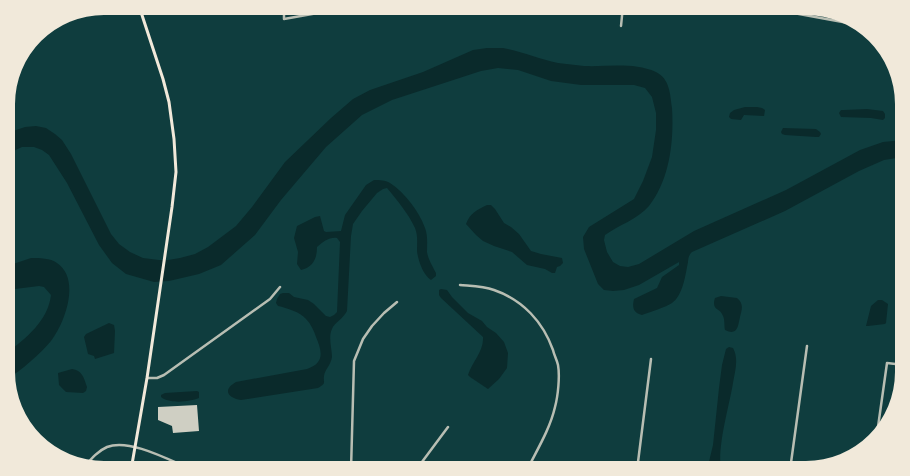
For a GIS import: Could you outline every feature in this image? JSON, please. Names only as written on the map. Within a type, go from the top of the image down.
[{"type":"main road","points":[[133,461],[166,248],[176,163],[169,102],[143,15]]},
{"type":"street","points":[[284,15],[284,19],[306,15]]},
{"type":"street","points":[[621,26],[622,15]]},
{"type":"street","points":[[804,15],[836,21]]},
{"type":"street","points":[[460,285],[495,290],[520,303],[543,328],[550,343],[558,365],[555,406],[552,419],[531,461]]},
{"type":"street","points":[[147,378],[157,378],[164,375],[270,300],[280,287]]},
{"type":"street","points":[[351,461],[354,360],[372,326],[384,312],[397,302]]},
{"type":"street","points":[[791,461],[807,346]]},
{"type":"street","points":[[638,461],[651,360]]},
{"type":"street","points":[[879,423],[887,363],[895,364]]},
{"type":"street","points":[[423,461],[448,426]]},
{"type":"street","points":[[91,460],[105,448],[120,445],[146,449],[173,461]]},
{"type":"water","points":[[503,48],[558,63],[584,66],[638,67],[656,72],[667,83],[672,108],[672,133],[669,159],[662,184],[645,211],[605,235],[604,240],[607,252],[613,262],[620,266],[628,267],[639,264],[694,231],[786,190],[860,150],[883,142],[895,141],[895,158],[884,160],[859,171],[785,211],[692,252],[689,257],[682,287],[675,300],[666,306],[642,315],[634,309],[634,299],[657,288],[662,277],[679,265],[679,262],[639,285],[624,290],[604,290],[598,284],[584,249],[583,237],[589,227],[634,199],[652,157],[656,130],[656,113],[652,97],[645,88],[634,85],[581,85],[551,81],[518,70],[498,68],[481,71],[392,100],[362,115],[326,147],[281,200],[255,235],[221,265],[199,274],[169,281],[154,282],[126,274],[112,263],[99,245],[67,183],[49,155],[34,147],[22,147],[15,150],[15,130],[36,126],[46,128],[62,140],[71,154],[111,234],[119,244],[143,258],[168,260],[180,258],[195,254],[208,247],[236,226],[285,162],[353,99],[370,90],[423,72],[473,50]]},
{"type":"water","points":[[745,107],[762,108],[765,110],[764,116],[744,115],[741,120],[729,117],[730,113],[734,110]]},
{"type":"water","points":[[867,109],[883,111],[885,118],[883,120],[841,117],[839,113],[841,110]]},
{"type":"water","points":[[783,128],[816,129],[821,134],[819,137],[785,135],[781,132]]},
{"type":"water","points":[[374,180],[390,183],[406,197],[415,209],[426,231],[427,252],[436,276],[431,280],[423,271],[417,251],[415,228],[395,197],[387,188],[383,189],[377,193],[353,224],[347,311],[331,332],[332,357],[325,374],[324,384],[318,388],[241,400],[230,396],[228,393],[229,388],[236,382],[307,369],[319,360],[321,356],[320,347],[308,321],[300,314],[278,306],[276,303],[280,294],[289,293],[294,297],[308,300],[326,316],[334,315],[337,312],[340,242],[337,238],[334,238],[322,243],[317,247],[314,262],[309,267],[301,270],[297,264],[298,252],[294,238],[297,226],[320,216],[324,231],[341,231],[345,215],[366,185]]},
{"type":"water","points":[[487,205],[491,205],[504,223],[519,234],[531,251],[562,258],[563,263],[557,267],[555,273],[527,265],[512,252],[483,241],[476,235],[466,224],[472,214]]},
{"type":"water","points":[[31,258],[51,260],[64,270],[68,279],[69,290],[65,313],[51,341],[30,362],[15,373],[15,346],[41,321],[46,313],[51,295],[44,287],[39,286],[15,289],[15,263]]},
{"type":"water","points":[[439,290],[447,290],[468,313],[482,321],[504,342],[508,353],[507,368],[488,389],[468,375],[482,347],[483,337],[441,298]]},
{"type":"water","points":[[721,296],[737,298],[742,305],[736,330],[732,332],[725,330],[722,313],[714,305],[715,298]]},
{"type":"water","points":[[878,300],[888,304],[886,323],[866,326],[871,306]]},
{"type":"water","points":[[109,323],[114,325],[115,331],[114,353],[95,359],[94,356],[88,354],[84,337],[86,334]]},
{"type":"water","points":[[729,347],[733,348],[736,356],[736,365],[722,438],[720,461],[709,461],[713,445],[722,365],[726,349]]},
{"type":"water","points":[[72,369],[78,371],[84,378],[87,387],[83,393],[66,392],[59,385],[58,373]]},
{"type":"water","points":[[199,392],[199,398],[190,401],[169,401],[161,397],[165,393]]},
{"type":"building","points":[[197,405],[199,431],[173,433],[172,426],[158,420],[158,407]]}]
